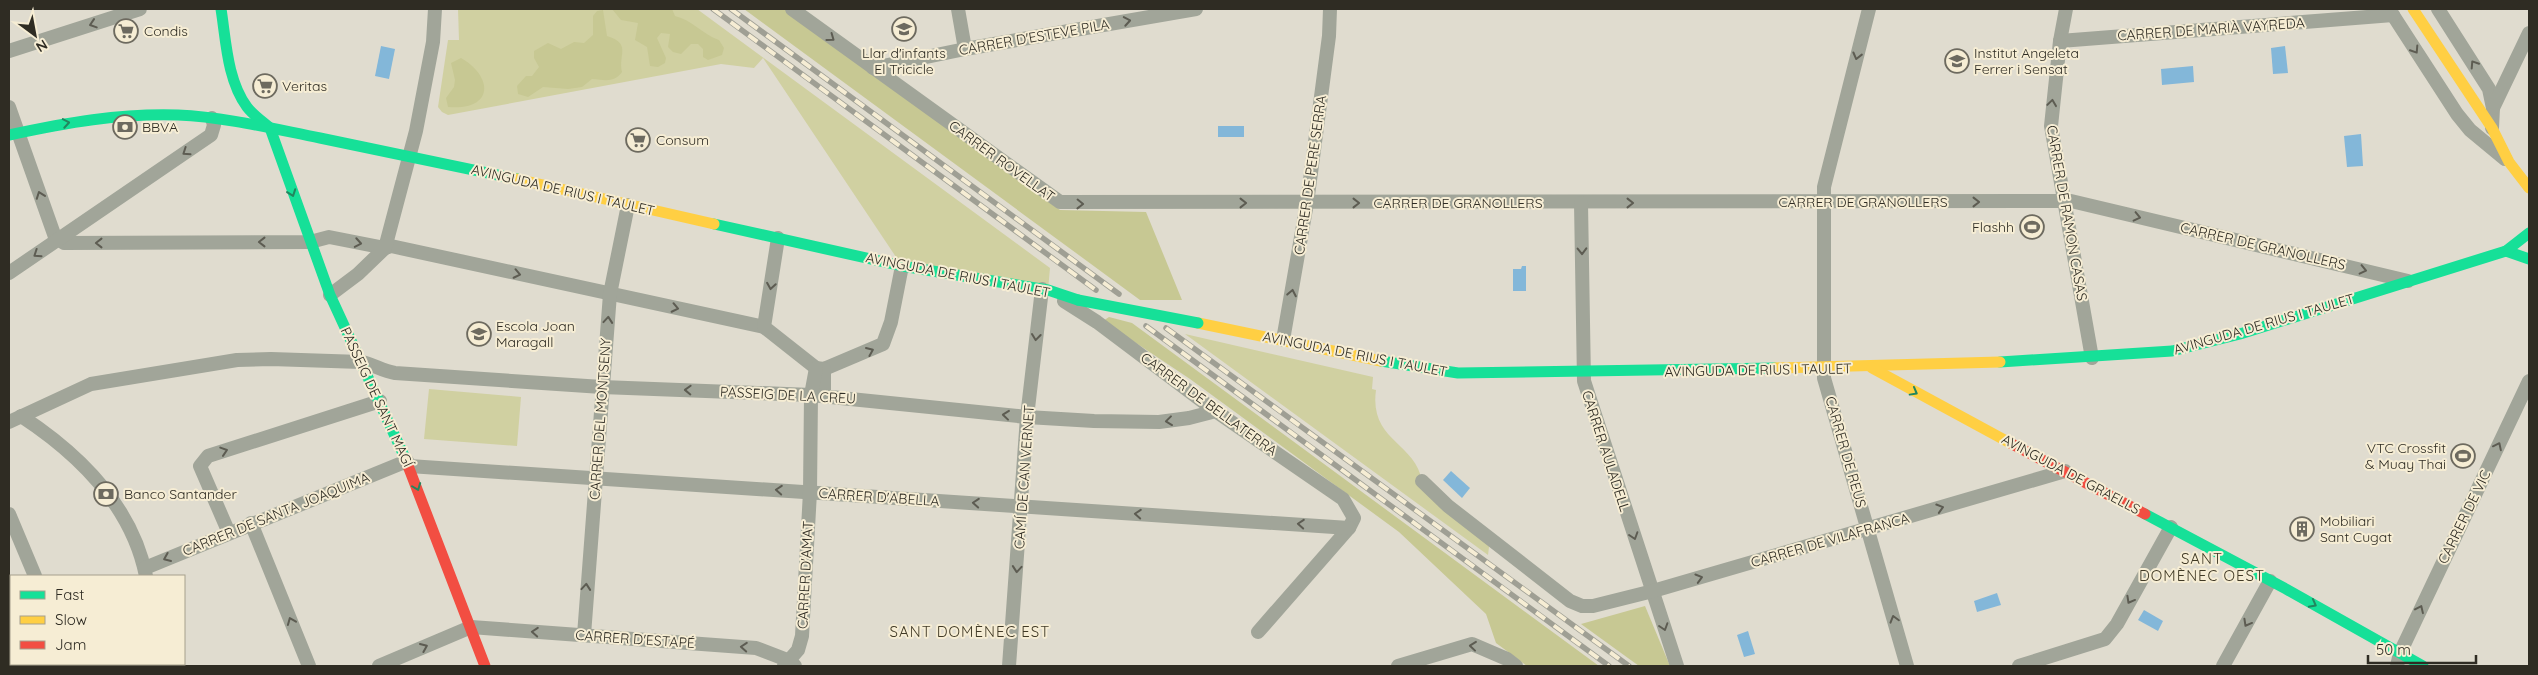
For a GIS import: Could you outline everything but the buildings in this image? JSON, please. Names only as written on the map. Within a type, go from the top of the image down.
[{"type":"street","points":[[9,51],[140,9]]},
{"type":"street","points":[[9,273],[213,125],[230,107],[235,97],[235,82],[221,9]]},
{"type":"street","points":[[385,248],[410,156],[433,42],[434,9]]},
{"type":"street","name":"CARRER ROVELLAT","points":[[792,9],[1060,202],[1308,203]]},
{"type":"street","points":[[958,9],[965,49]]},
{"type":"street","name":"CARRER D'ESTEVE PILA","points":[[873,68],[1167,11],[1196,9]]},
{"type":"street","name":"CARRER DE PERE SERRA","points":[[1283,340],[1308,203],[1327,54],[1330,9]]},
{"type":"street","name":"CARRER DE REUS","points":[[1869,9],[1824,187],[1824,378],[1907,666]]},
{"type":"street","name":"CARRER DE RAMON CASAS","points":[[2066,9],[2060,41],[2050,126],[2092,358]]},
{"type":"street","points":[[2412,9],[2515,160],[2529,188]]},
{"type":"street","points":[[2438,9],[2485,80],[2493,108],[2492,128]]},
{"type":"street","points":[[2391,12],[2457,114],[2470,130],[2515,160]]},
{"type":"street","name":"CARRER DE MARIÀ VAYREDA","points":[[2060,41],[2391,12]]},
{"type":"street","points":[[2493,108],[2529,33]]},
{"type":"street","points":[[235,82],[249,109],[270,128]]},
{"type":"street","points":[[9,107],[13,133],[55,236],[58,239],[72,243],[310,242],[329,238],[385,248]]},
{"type":"street","points":[[13,133],[115,116],[178,115],[213,125],[226,122]]},
{"type":"street","name":"AVINGUDA DE RIUS I TAULET","points":[[226,122],[270,128],[410,156],[902,266],[1045,289],[1078,300],[1383,361],[1458,372],[1872,368],[2092,358],[2172,351],[2202,344],[2506,251],[2529,233]]},
{"type":"street","name":"PASSEIG DE SANT MAGÍ","points":[[270,128],[275,147],[330,295],[408,464],[485,666]]},
{"type":"street","name":"CARRER DE GRANOLLERS","points":[[1308,203],[2063,201],[2409,281]]},
{"type":"street","name":"CARRER AULADELL","points":[[1581,203],[1583,372],[1586,391],[1676,664]]},
{"type":"street","name":"CARRER DEL MONTSENY","points":[[584,635],[610,294],[628,205]]},
{"type":"street","points":[[764,327],[778,238]]},
{"type":"street","points":[[330,295],[358,274],[385,248],[391,246],[764,327],[820,368],[884,344],[891,322],[902,266]]},
{"type":"street","points":[[2506,251],[2529,259]]},
{"type":"street","name":"CARRER DE BELLATERRA","points":[[1045,289],[1098,322],[1216,411],[1343,499],[1352,523]]},
{"type":"street","name":"CAMÍ DE CAN VERNET","points":[[1009,666],[1027,417],[1045,289]]},
{"type":"street","points":[[15,419],[92,384],[237,360],[271,359],[361,362]]},
{"type":"street","name":"PASSEIG DE LA CREU","points":[[361,362],[369,363],[382,371],[395,373],[602,387],[818,395],[1027,417],[1159,422],[1189,418],[1216,411]]},
{"type":"street","name":"CARRER D'AMAT","points":[[790,665],[798,650],[802,636],[810,492],[820,368]]},
{"type":"street","name":"AVINGUDA DE GRAELLS","points":[[1872,368],[1956,415],[2270,581],[2398,660],[2422,666]]},
{"type":"street","name":"CARRER DE VIC","points":[[2398,660],[2529,381]]},
{"type":"street","points":[[229,533],[200,466],[208,456],[380,401]]},
{"type":"street","points":[[15,419],[76,458],[113,499],[128,523],[146,572]]},
{"type":"street","name":"CARRER D'ABELLA","points":[[408,464],[1022,506],[1352,523]]},
{"type":"street","name":"CARRER DE SANTA JOAQUIMA","points":[[146,572],[251,523],[408,464]]},
{"type":"street","name":"CARRER DE VILAFRANCA","points":[[1422,481],[1448,506],[1570,601],[1582,606],[1593,606],[1653,591],[1868,530],[2065,471]]},
{"type":"street","points":[[9,514],[35,575]]},
{"type":"street","points":[[251,523],[309,666]]},
{"type":"street","points":[[1258,632],[1352,523]]},
{"type":"street","points":[[2019,666],[2106,639],[2117,624],[2171,527]]},
{"type":"street","points":[[2223,666],[2270,581]]},
{"type":"street","points":[[379,666],[471,627]]},
{"type":"street","name":"CARRER D'ESTAPÉ","points":[[471,627],[756,648],[790,665]]},
{"type":"street","points":[[1398,666],[1472,644],[1507,659],[1516,666]]},
{"type":"green space","points":[[458,9],[697,9],[1050,268],[1048,290],[902,266],[763,58],[754,68],[721,64],[448,115],[438,107],[448,40],[459,40]]},
{"type":"green space","points":[[612,9],[672,9],[675,16],[719,40],[724,48],[722,55],[708,60],[703,57],[703,49],[698,44],[691,44],[681,54],[673,52],[668,47],[670,34],[661,33],[657,38],[666,58],[665,63],[658,67],[650,66],[647,47],[635,40],[638,23],[621,20]]},
{"type":"green space","points":[[744,9],[785,9],[1060,210],[1146,212],[1182,300],[1140,300]]},
{"type":"green space","points":[[603,10],[607,36],[615,39],[622,46],[622,72],[619,76],[609,80],[592,79],[582,87],[568,89],[543,87],[528,97],[518,94],[517,86],[526,76],[532,76],[539,67],[534,58],[534,51],[548,43],[561,49],[574,42],[584,43],[593,35],[593,16],[597,11]]},
{"type":"green space","points":[[461,58],[479,74],[484,83],[484,91],[481,98],[474,104],[463,107],[448,107],[446,98],[454,87],[455,80],[451,63]]},
{"type":"green space","points":[[1109,317],[1132,323],[1599,666],[1527,666],[1496,643],[1486,614],[1399,532],[1190,379],[1103,321]]},
{"type":"green space","points":[[1185,334],[1373,377],[1372,389],[1376,390],[1376,407],[1379,420],[1386,431],[1411,458],[1418,468],[1422,481],[1490,539],[1488,555]]},
{"type":"green space","points":[[429,389],[521,397],[517,446],[424,439]]},
{"type":"green space","points":[[1645,606],[1670,666],[1639,666],[1581,624]]},
{"type":"water","points":[[381,46],[395,49],[389,79],[375,76]]},
{"type":"water","points":[[2285,46],[2288,73],[2273,74],[2271,48]]},
{"type":"water","points":[[2193,66],[2194,82],[2162,85],[2161,69]]},
{"type":"water","points":[[1218,126],[1244,126],[1244,137],[1218,137]]},
{"type":"water","points":[[2361,134],[2363,166],[2347,167],[2344,136]]},
{"type":"water","points":[[1522,266],[1526,266],[1526,291],[1513,291],[1513,269],[1521,269]]},
{"type":"water","points":[[1451,471],[1470,488],[1462,498],[1443,480]]},
{"type":"water","points":[[1997,593],[2001,605],[1977,612],[1974,601]]},
{"type":"water","points":[[2144,610],[2163,621],[2158,631],[2138,620]]},
{"type":"water","points":[[1748,631],[1755,654],[1744,657],[1737,635]]},
{"type":"railway","points":[[713,9],[1096,290]]},
{"type":"railway","points":[[731,9],[1119,294]]},
{"type":"railway","points":[[1146,326],[1609,666]]},
{"type":"railway","points":[[1166,328],[1629,666]]},
{"type":"traffic: fast","points":[[221,9],[228,59],[235,85],[247,107],[270,128]]},
{"type":"traffic: fast","points":[[9,135],[114,117],[196,116],[268,127],[517,179]]},
{"type":"traffic: fast","points":[[270,128],[330,295],[405,458]]},
{"type":"traffic: fast","points":[[714,224],[902,266],[1048,290],[1078,300]]},
{"type":"traffic: fast","points":[[2000,362],[2172,351],[2240,334],[2506,251],[2529,233]]},
{"type":"traffic: fast","points":[[2506,251],[2529,259]]},
{"type":"traffic: fast","points":[[1078,300],[1198,323]]},
{"type":"traffic: fast","points":[[1381,361],[1458,373],[1775,368]]},
{"type":"traffic: fast","points":[[2145,514],[2286,589],[2423,666]]},
{"type":"traffic: slow","points":[[2413,9],[2492,128],[2509,162],[2529,188]]},
{"type":"traffic: slow","points":[[517,179],[714,224]]},
{"type":"traffic: slow","points":[[1198,323],[1381,361]]},
{"type":"traffic: slow","points":[[1775,368],[2000,362]]},
{"type":"traffic: slow","points":[[1872,368],[2012,444]]},
{"type":"traffic: jam","points":[[2012,444],[2145,514]]},
{"type":"traffic: jam","points":[[405,458],[485,666]]},
{"type":"place","name":"Llar d'infants El Tricicle","points":[[904,29]]},
{"type":"place","name":"Condis","points":[[126,31]]},
{"type":"place","name":"Institut Angeleta Ferrer i Sensat","points":[[1957,61]]},
{"type":"place","name":"Veritas","points":[[265,86]]},
{"type":"place","name":"BBVA","points":[[125,127]]},
{"type":"place","name":"Consum","points":[[638,140]]},
{"type":"place","name":"Flashh","points":[[2032,227]]},
{"type":"place","name":"Escola Joan Maragall","points":[[479,334]]},
{"type":"place","name":"VTC Crossfit & Muay Thai","points":[[2463,456]]},
{"type":"place","name":"Banco Santander","points":[[106,494]]},
{"type":"place","name":"Mobiliari Sant Cugat","points":[[2302,529]]},
{"type":"district","name":"SANT DOMÈNEC OEST","points":[[2202,566]]},
{"type":"district","name":"SANT DOMÈNEC EST","points":[[970,631]]}]
